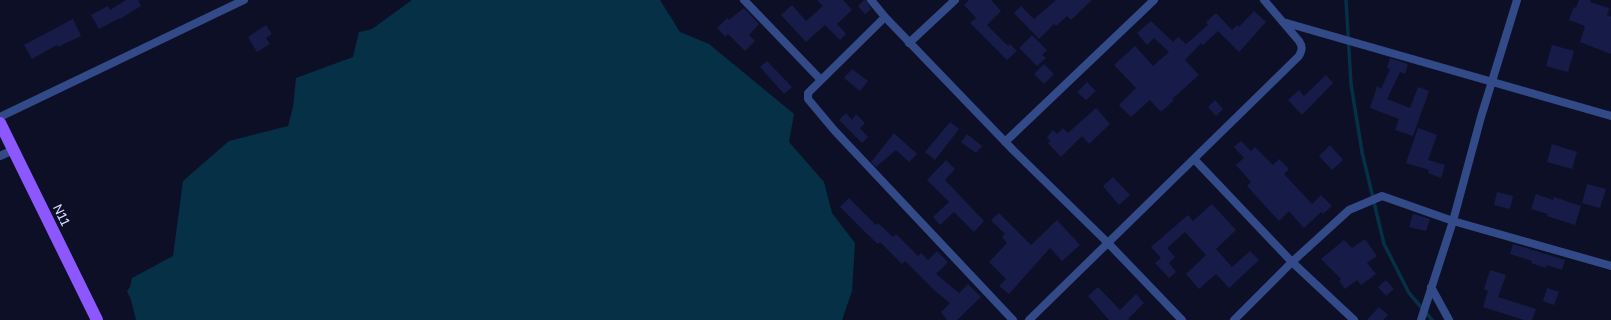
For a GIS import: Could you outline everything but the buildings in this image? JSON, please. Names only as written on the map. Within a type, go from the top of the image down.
[{"type":"main road","name":"N11","points":[[0,123],[97,320]]},
{"type":"street","points":[[0,117],[244,0]]},
{"type":"street","points":[[871,0],[885,17],[1005,142],[1108,243],[1182,320]]},
{"type":"street","points":[[910,43],[956,0]]},
{"type":"street","points":[[1005,142],[1154,0]]},
{"type":"street","points":[[1029,320],[1195,160],[1299,56],[1302,51],[1302,45],[1264,0]]},
{"type":"street","points":[[1421,320],[1453,221],[1481,117],[1517,0]]},
{"type":"street","points":[[749,2],[821,80]]},
{"type":"street","points":[[885,17],[808,93],[808,100],[1013,320]]},
{"type":"street","points":[[1283,22],[1611,116]]},
{"type":"street","points":[[0,156],[13,150]]},
{"type":"street","points":[[1195,160],[1292,262],[1354,320]]},
{"type":"street","points":[[1234,320],[1292,262],[1349,210],[1382,196],[1453,221],[1611,266]]},
{"type":"street","points":[[1431,287],[1449,320]]},
{"type":"water","points":[[412,0],[660,0],[680,32],[709,44],[794,114],[789,142],[824,182],[832,213],[855,243],[852,291],[842,320],[136,320],[127,291],[130,287],[132,278],[173,256],[183,181],[229,141],[288,126],[293,107],[296,78],[353,57],[359,32],[372,29]]},
{"type":"waterway","points":[[1346,0],[1351,84],[1362,152],[1384,244],[1409,293],[1432,320]]}]
